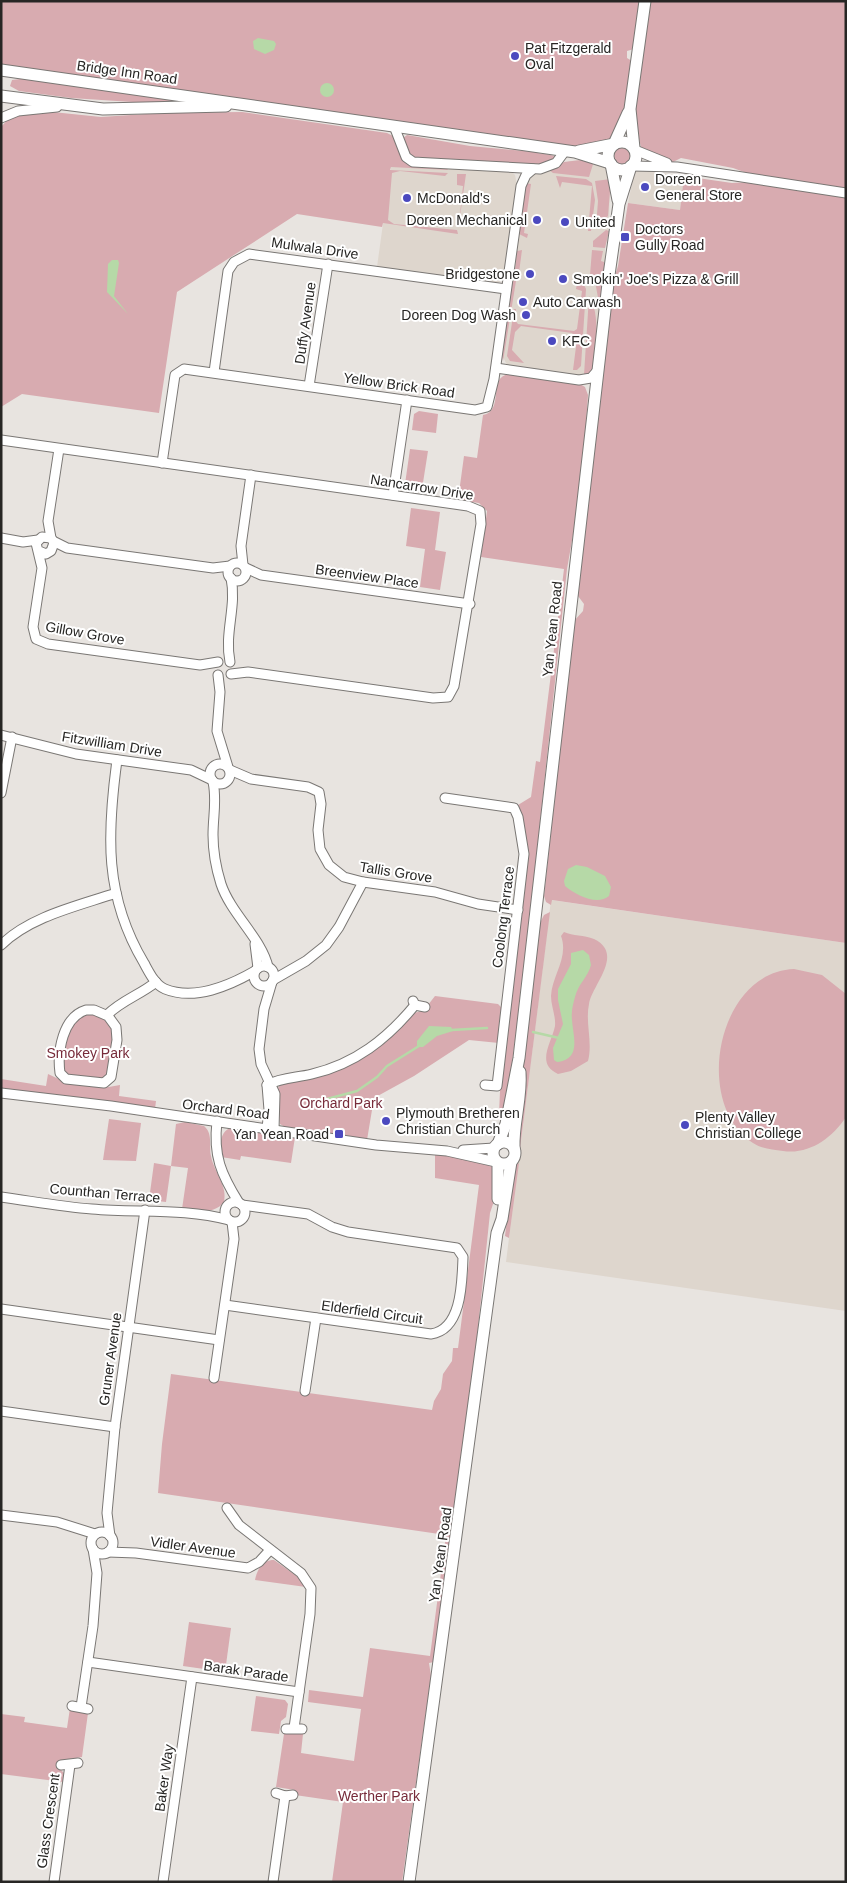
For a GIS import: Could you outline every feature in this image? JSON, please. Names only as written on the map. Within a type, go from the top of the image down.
[{"type":"main road","points":[[630,109],[608,155],[611,164],[621,170],[632,166],[636,157],[630,109],[645,1]]},
{"type":"main road","name":"Bridge Inn Road","points":[[1,71],[570,151],[611,164]]},
{"type":"main road","name":"Bridge Inn Road","points":[[1,96],[70,106],[116,109],[248,106]]},
{"type":"main road","points":[[614,144],[623,141],[635,149]]},
{"type":"main road","name":"Bridge Inn Road","points":[[570,151],[614,144]]},
{"type":"main road","name":"Yan Yean Road","points":[[611,164],[619,204]]},
{"type":"main road","name":"Yan Yean Road","points":[[496,1146],[506,1124],[519,1058],[594,403],[619,204],[632,166]]},
{"type":"main road","name":"Yan Yean Road","points":[[514,1148],[514,1125],[521,1096],[519,1058]]},
{"type":"main road","points":[[507,1142],[514,1148],[516,1155],[511,1162],[505,1165],[497,1162],[492,1154],[496,1146],[507,1142]]},
{"type":"main road","name":"Yan Yean Road","points":[[497,1162],[499,1187],[495,1220],[497,1233]]},
{"type":"main road","name":"Yan Yean Road","points":[[410,1882],[497,1233],[502,1219],[511,1162]]},
{"type":"street","points":[[1,118],[29,109],[70,106]]},
{"type":"street","name":"Bridge Inn Road","points":[[394,126],[406,157],[413,162],[542,168],[556,163],[570,151]]},
{"type":"street","points":[[635,149],[677,167]]},
{"type":"street","points":[[632,166],[677,167],[846,193]]},
{"type":"street","points":[[512,167],[518,174],[521,186]]},
{"type":"street","name":"Yellow Brick Road","points":[[162,463],[175,375],[184,369],[484,409],[491,400],[521,186],[524,177],[533,168]]},
{"type":"street","name":"Mulwala Drive","points":[[214,372],[230,266],[234,262],[253,253],[506,289]]},
{"type":"street","name":"Duffy Avenue","points":[[310,386],[328,264]]},
{"type":"street","points":[[496,368],[579,380],[591,378],[598,370]]},
{"type":"street","points":[[579,380],[588,386],[594,403]]},
{"type":"street","points":[[393,495],[407,400]]},
{"type":"street","name":"Nancarrow Drive","points":[[1,440],[468,506],[480,511],[481,524],[470,604],[454,686],[448,696],[433,698],[248,672],[230,675]]},
{"type":"street","points":[[50,552],[44,554],[39,544],[48,521],[58,448]]},
{"type":"street","points":[[216,803],[227,782],[229,769],[219,745],[217,723],[220,692],[215,668],[227,645],[251,475]]},
{"type":"street","name":"Gillow Grove","points":[[42,568],[54,546],[48,521]]},
{"type":"street","points":[[1,538],[39,544],[52,539]]},
{"type":"street","name":"Breenview Place","points":[[52,539],[67,548]]},
{"type":"street","name":"Gillow Grove","points":[[39,544],[42,568],[33,627],[36,639],[41,642],[200,665],[217,674]]},
{"type":"street","name":"Breenview Place","points":[[50,552],[67,548],[470,604]]},
{"type":"street","points":[[220,692],[230,675],[231,663],[227,645]]},
{"type":"street","points":[[219,661],[225,659],[231,663]]},
{"type":"street","name":"Gillow Grove","points":[[200,665],[219,661]]},
{"type":"street","name":"Nancarrow Drive","points":[[231,663],[248,672]]},
{"type":"street","points":[[217,674],[224,677],[230,675]]},
{"type":"street","name":"Fitzwilliam Drive","points":[[1,735],[60,750],[117,760],[191,770],[214,766]]},
{"type":"street","points":[[1,794],[12,737]]},
{"type":"street","points":[[219,745],[210,774],[216,803],[213,845],[219,878],[230,905],[261,950],[269,968],[274,973],[264,1009],[259,1049],[261,1064],[268,1082],[270,1128]]},
{"type":"street","points":[[117,760],[109,831],[110,862],[116,894],[132,940],[156,982],[169,990],[198,994],[233,982],[256,970],[297,965]]},
{"type":"street","points":[[214,766],[222,764],[229,769]]},
{"type":"street","name":"Tallis Grove","points":[[229,769],[251,779]]},
{"type":"street","name":"Fitzwilliam Drive","points":[[191,770],[212,781]]},
{"type":"street","name":"Tallis Grove","points":[[227,782],[251,779],[308,787],[319,792],[321,804],[318,830],[320,849],[323,858],[336,872],[359,881],[435,892],[478,904],[518,910]]},
{"type":"street","points":[[212,781],[220,784],[227,782]]},
{"type":"street","name":"Coolong Terrace","points":[[446,798],[509,806],[516,811],[524,854],[497,1086],[484,1084]]},
{"type":"street","points":[[233,982],[266,986],[306,960],[326,944],[339,926],[350,905],[359,881]]},
{"type":"street","points":[[2,942],[39,920],[116,894]]},
{"type":"street","points":[[254,941],[256,970],[254,978],[258,984],[264,1009]]},
{"type":"street","points":[[108,1015],[121,1002],[144,992],[156,982]]},
{"type":"street","points":[[268,1082],[322,1071],[358,1056],[386,1037],[414,1003],[425,1007]]},
{"type":"street","points":[[86,1010],[94,1010],[108,1015],[117,1034],[110,1080],[101,1084],[63,1077],[60,1073],[60,1061],[64,1032],[70,1020],[74,1015],[86,1010]]},
{"type":"street","name":"Orchard Road","points":[[1,1093],[270,1128],[376,1145],[448,1151],[497,1162]]},
{"type":"street","points":[[214,1378],[234,1240],[244,1218],[241,1204],[228,1184],[216,1154],[217,1122]]},
{"type":"street","name":"Orchard Road","points":[[448,1151],[496,1146]]},
{"type":"street","points":[[228,1184],[226,1215],[231,1221],[234,1240]]},
{"type":"street","name":"Counthan Terrace","points":[[1,1197],[91,1209],[145,1210],[206,1216],[231,1221]]},
{"type":"street","points":[[227,1208],[233,1203],[241,1204]]},
{"type":"street","name":"Elderfield Circuit","points":[[225,1305],[424,1333],[440,1332],[449,1325],[456,1312],[462,1254],[453,1247],[348,1232],[332,1227],[308,1214],[241,1204]]},
{"type":"street","name":"Counthan Terrace","points":[[206,1216],[227,1208]]},
{"type":"street","name":"Elderfield Circuit","points":[[244,1218],[270,1209]]},
{"type":"street","name":"Gruner Avenue","points":[[111,1537],[107,1513],[115,1427],[145,1210]]},
{"type":"street","points":[[231,1221],[244,1218]]},
{"type":"street","points":[[1,1310],[220,1340]]},
{"type":"street","points":[[305,1391],[316,1318]]},
{"type":"street","points":[[1,1411],[115,1427]]},
{"type":"street","name":"Barak Parade","points":[[88,1662],[299,1692],[312,1600],[311,1588],[302,1573],[238,1524],[227,1508]]},
{"type":"street","name":"Gruner Avenue","points":[[97,1534],[107,1513]]},
{"type":"street","points":[[1,1515],[57,1522],[97,1534],[106,1533],[111,1537],[113,1545],[97,1573]]},
{"type":"street","points":[[74,1528],[99,1554],[107,1553]]},
{"type":"street","points":[[80,1707],[88,1662],[97,1573],[92,1540],[97,1534]]},
{"type":"street","name":"Vidler Avenue","points":[[111,1537],[136,1553]]},
{"type":"street","name":"Vidler Avenue","points":[[107,1553],[136,1553],[248,1568],[259,1562],[270,1550]]},
{"type":"street","name":"Baker Way","points":[[163,1882],[192,1677]]},
{"type":"street","points":[[294,1729],[299,1692]]},
{"type":"street","name":"Glass Crescent","points":[[54,1882],[70,1764]]},
{"type":"street","points":[[272,1882],[285,1794]]},
{"type":"shaded area","points":[[258,38],[274,41],[276,44],[274,50],[265,54],[254,49],[253,41]]},
{"type":"shaded area","points":[[324,83],[330,83],[334,90],[330,97],[324,97],[320,93],[320,87]]},
{"type":"shaded area","points":[[395,137],[403,160],[408,164],[511,171],[515,175],[517,185],[504,274],[500,282],[493,283],[377,267]]},
{"type":"shaded area","points":[[581,160],[607,168],[610,184],[609,231],[605,248],[605,278],[595,365],[591,373],[585,376],[507,365],[502,355],[526,180],[533,172],[544,171],[570,161]]},
{"type":"shaded area","points":[[635,169],[684,176],[680,210],[628,203]]},
{"type":"shaded area","points":[[112,260],[118,260],[119,263],[114,296],[128,314],[107,292],[108,264]]},
{"type":"shaded area","points":[[576,865],[587,867],[605,876],[611,887],[609,896],[604,899],[593,900],[575,893],[565,886],[564,881],[568,869]]},
{"type":"shaded area","name":"Plenty Valley Christian College","points":[[551,900],[846,943],[846,1311],[506,1262]]},
{"type":"shaded area","points":[[583,950],[589,955],[591,965],[576,992],[573,1005],[573,1052],[565,1060],[557,1062],[554,1060],[553,1048],[563,1024],[558,1000],[558,989],[571,964],[571,953]]},
{"type":"shaded area","points":[[429,1026],[451,1027],[453,1031],[437,1036],[423,1047],[417,1047],[417,1041]]},
{"type":"green space","points":[[1,1],[642,1],[634,49],[627,51],[627,58],[632,61],[623,118],[612,140],[574,147],[1,65]]},
{"type":"green space","points":[[651,1],[846,1],[846,189],[755,176],[733,168],[681,158],[673,162],[641,147],[635,123],[636,106]]},
{"type":"green space","points":[[28,78],[201,100],[163,104],[71,98],[19,91],[10,86],[12,80]]},
{"type":"green space","points":[[43,111],[101,117],[161,113],[242,112],[387,133],[395,137],[406,163],[446,167],[448,170],[391,167],[390,170],[448,173],[445,176],[400,171],[392,173],[388,220],[394,224],[457,230],[458,234],[383,223],[382,227],[297,214],[177,292],[159,413],[22,394],[1,407],[1,127],[11,116]]},
{"type":"green space","points":[[407,135],[470,146],[535,152],[552,155],[557,158],[537,165],[415,158],[410,157],[403,138]]},
{"type":"green space","points":[[619,148],[625,148],[630,153],[628,162],[619,164],[614,159],[614,153]]},
{"type":"green space","points":[[594,161],[589,177],[553,173],[549,170],[564,162]]},
{"type":"green space","points":[[457,174],[466,174],[459,223],[463,186],[457,185]]},
{"type":"green space","points":[[556,176],[586,179],[592,183],[595,200],[591,231],[588,231],[592,186],[562,182],[560,188]]},
{"type":"green space","points":[[684,176],[732,183],[750,182],[846,197],[846,943],[552,900],[551,905],[546,902],[544,896],[574,621],[583,611],[584,604],[578,596],[614,279],[618,266],[628,203],[680,210]]},
{"type":"green space","points":[[611,179],[608,216],[596,227],[598,201],[595,181]]},
{"type":"green space","points":[[526,183],[531,184],[524,233],[528,234],[527,238],[519,234]]},
{"type":"green space","points":[[606,230],[609,231],[605,248],[593,247],[593,241]]},
{"type":"green space","points":[[522,250],[518,280],[514,279],[517,251]]},
{"type":"green space","points":[[592,250],[603,251],[601,261],[604,262],[605,281],[600,309],[595,281],[590,275]]},
{"type":"green space","points":[[512,281],[516,281],[503,361],[502,355]]},
{"type":"green space","points":[[582,281],[586,289],[581,366],[577,370],[573,370],[577,339],[572,333],[521,326],[515,332],[512,350],[524,363],[510,361],[507,356],[514,309],[516,309],[515,320],[518,324],[574,331],[577,329],[582,291],[576,289],[577,284]]},
{"type":"green space","points":[[589,296],[595,312],[597,334],[593,367],[590,375],[584,375]]},
{"type":"green space","points":[[509,374],[580,384],[585,387],[588,395],[585,440],[577,512],[567,569],[524,973],[505,1115],[499,1114],[500,1091],[522,906],[522,815],[518,805],[531,797],[536,761],[540,762],[564,569],[481,557],[487,511],[479,503],[458,500],[464,456],[477,458],[483,415],[490,412],[493,407],[497,387],[502,376]]},
{"type":"green space","points":[[419,411],[438,414],[436,433],[412,430],[414,414]]},
{"type":"green space","points":[[410,449],[428,451],[422,489],[408,487],[405,484]]},
{"type":"green space","points":[[411,508],[440,512],[435,550],[446,552],[440,590],[420,587],[425,549],[406,546]]},
{"type":"green space","points":[[550,912],[520,1149],[518,1147],[524,1056],[540,923],[544,915]]},
{"type":"green space","points":[[564,932],[594,939],[603,945],[607,953],[607,961],[589,1004],[590,1047],[588,1061],[571,1071],[558,1074],[547,1065],[546,1059],[555,1026],[551,996],[562,959],[563,944],[561,936]]},
{"type":"green space","points":[[794,969],[822,975],[846,994],[846,1117],[827,1138],[811,1148],[793,1152],[756,1145],[734,1124],[723,1100],[719,1072],[722,1043],[731,1015],[747,992],[768,976]]},
{"type":"green space","name":"Orchard Park","points":[[435,996],[498,1004],[503,1009],[499,1043],[469,1040],[414,1076],[374,1098],[367,1140],[285,1127],[280,1124],[277,1089],[282,1083],[359,1060],[386,1042],[414,1013],[429,1009],[428,1005]]},
{"type":"green space","name":"Smokey Park","points":[[89,1013],[103,1019],[111,1026],[113,1037],[112,1052],[108,1073],[104,1079],[67,1075],[63,1069],[67,1037],[74,1020]]},
{"type":"green space","points":[[48,1074],[65,1082],[103,1088],[120,1085],[119,1096],[156,1101],[155,1109],[1,1088],[1,1079],[46,1086]]},
{"type":"green space","points":[[109,1119],[141,1123],[136,1161],[103,1160]]},
{"type":"green space","points":[[185,1122],[204,1126],[209,1132],[211,1156],[224,1190],[224,1202],[215,1209],[210,1210],[182,1209],[188,1168],[171,1166],[176,1124]]},
{"type":"green space","points":[[230,1128],[295,1137],[291,1163],[241,1156],[240,1160],[221,1157],[222,1136]]},
{"type":"green space","name":"Werther Park","points":[[435,1154],[488,1163],[494,1169],[494,1201],[490,1213],[476,1347],[434,1662],[429,1663],[431,1676],[402,1882],[332,1882],[343,1802],[295,1795],[295,1790],[276,1787],[284,1734],[303,1734],[301,1753],[354,1761],[361,1709],[308,1702],[309,1690],[363,1697],[370,1648],[430,1656],[446,1535],[158,1493],[171,1374],[432,1410],[434,1401],[441,1389],[443,1374],[452,1361],[453,1348],[458,1348],[479,1185],[435,1178]]},
{"type":"green space","points":[[154,1163],[171,1166],[166,1202],[149,1200]]},
{"type":"green space","points":[[519,1163],[509,1238],[505,1236],[514,1166]]},
{"type":"green space","points":[[270,1560],[274,1560],[298,1577],[306,1587],[255,1580],[261,1566]]},
{"type":"green space","points":[[189,1622],[231,1628],[225,1672],[183,1666]]},
{"type":"green space","points":[[256,1696],[285,1700],[288,1704],[286,1717],[281,1721],[279,1734],[251,1731]]},
{"type":"green space","points":[[70,1708],[88,1713],[82,1757],[58,1761],[57,1766],[64,1773],[63,1782],[1,1774],[1,1714],[25,1717],[24,1722],[67,1728]]},
{"type":"waterway","points":[[451,1030],[487,1028]]},
{"type":"waterway","points":[[533,1032],[559,1038]]},
{"type":"waterway","points":[[308,1104],[357,1091],[377,1077],[387,1066],[419,1046]]},
{"type":"place","name":"Pat Fitzgerald Oval","points":[[515,56]]},
{"type":"place","name":"Doreen General Store","points":[[645,187]]},
{"type":"place","name":"McDonald's","points":[[407,198]]},
{"type":"place","name":"Doreen Mechanical","points":[[537,220]]},
{"type":"place","name":"United","points":[[565,222]]},
{"type":"place","name":"Doctors Gully Road","points":[[625,237]]},
{"type":"place","name":"Bridgestone","points":[[530,274]]},
{"type":"place","name":"Smokin' Joe's Pizza & Grill","points":[[563,279]]},
{"type":"place","name":"Auto Carwash","points":[[523,302]]},
{"type":"place","name":"Doreen Dog Wash","points":[[526,315]]},
{"type":"place","name":"KFC","points":[[552,341]]},
{"type":"place","name":"Plymouth Bretheren Christian Church","points":[[386,1121]]},
{"type":"place","name":"Plenty Valley Christian College","points":[[685,1125]]},
{"type":"place","name":"Yan Yean Road","points":[[339,1134]]}]
